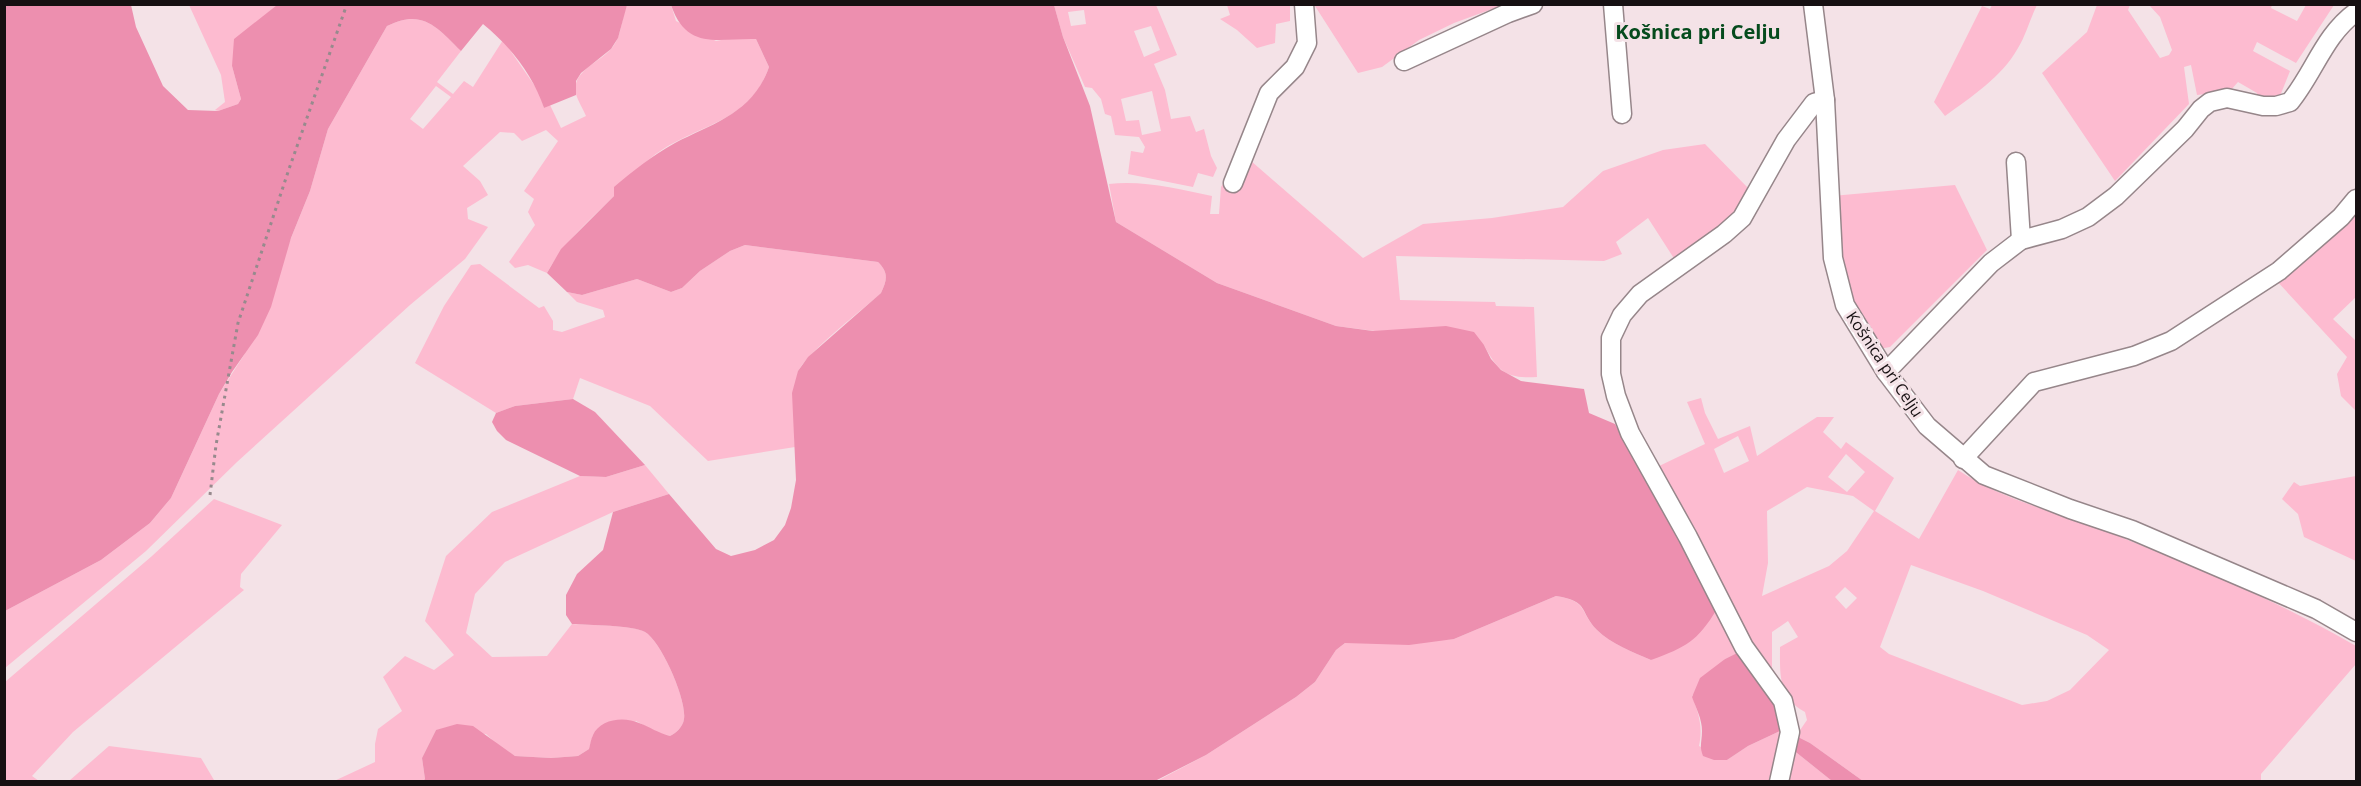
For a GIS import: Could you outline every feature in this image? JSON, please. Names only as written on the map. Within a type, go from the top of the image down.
[{"type":"street","points":[[1233,183],[1269,93],[1294,67],[1307,43],[1304,4]]},
{"type":"street","points":[[1404,61],[1508,13],[1533,4]]},
{"type":"street","points":[[1613,4],[1622,114]]},
{"type":"street","name":"Košnica pri Celju","points":[[1813,4],[1825,100],[1833,258],[1845,305],[1886,372],[1927,426],[1984,475],[2070,509],[2132,530],[2316,609],[2356,632]]},
{"type":"street","points":[[1886,372],[1991,263],[2022,240],[2062,229],[2088,216],[2116,196],[2185,129],[2200,109],[2210,102],[2227,98],[2263,106],[2276,106],[2290,102],[2321,50],[2346,20],[2356,12]]},
{"type":"street","points":[[1779,782],[1790,732],[1783,701],[1744,648],[1688,537],[1630,433],[1616,396],[1611,374],[1611,338],[1622,315],[1640,294],[1724,234],[1742,218],[1786,140],[1814,103],[1825,100]]},
{"type":"street","points":[[2016,162],[2022,240]]},
{"type":"street","points":[[1963,459],[2034,382],[2091,365],[2134,356],[2172,341],[2279,271],[2341,217],[2356,199]]},
{"type":"path","points":[[210,495],[216,446],[238,323],[347,4]]},
{"type":"shaded area","points":[[5,4],[131,5],[136,27],[163,86],[188,110],[218,111],[238,104],[241,99],[232,66],[234,39],[277,5],[627,5],[618,38],[611,49],[581,73],[576,81],[576,95],[544,108],[534,84],[520,62],[483,24],[461,51],[444,34],[428,23],[410,19],[387,26],[328,129],[310,191],[291,238],[271,307],[258,335],[219,394],[171,498],[150,523],[101,560],[5,611]]},
{"type":"shaded area","points":[[1317,4],[1503,5],[1454,23],[1419,40],[1382,67],[1358,73],[1315,6]]},
{"type":"shaded area","points":[[189,5],[277,5],[263,17],[232,66],[241,99],[238,104],[215,110],[225,102],[221,75]]},
{"type":"shaded area","points":[[627,5],[671,5],[676,21],[716,41],[732,38],[756,39],[769,67],[760,86],[748,101],[734,112],[668,146],[647,161],[569,242],[547,273],[528,265],[515,268],[509,262],[535,225],[528,212],[534,199],[524,191],[558,141],[546,130],[522,141],[514,133],[500,132],[463,166],[480,181],[488,195],[467,208],[468,219],[488,227],[465,259],[410,305],[237,462],[146,551],[5,668],[5,611],[101,560],[150,523],[171,498],[219,394],[244,355],[310,191],[328,129],[387,26],[410,19],[428,23],[444,34],[461,51],[437,82],[453,94],[464,81],[473,87],[503,40],[539,92],[544,108],[550,105],[561,128],[586,116],[576,94],[578,79],[587,68],[615,44]],"holes":[[[436,86],[451,97],[423,129],[410,119]]]},
{"type":"shaded area","points":[[671,5],[1054,5],[1063,37],[1090,106],[1116,222],[1217,283],[1336,326],[1373,331],[1446,326],[1474,332],[1501,370],[1521,381],[1584,389],[1589,413],[1615,424],[1717,609],[1703,629],[1690,642],[1651,660],[1622,647],[1597,630],[1579,604],[1556,596],[1454,639],[1409,645],[1345,643],[1336,650],[1315,682],[1296,697],[1206,755],[1155,781],[422,782],[425,779],[422,758],[436,730],[457,724],[473,726],[515,756],[551,758],[578,756],[589,749],[596,730],[613,720],[633,721],[670,736],[679,729],[684,719],[684,710],[677,685],[665,658],[651,638],[645,632],[631,628],[572,624],[566,615],[566,595],[577,574],[603,550],[613,512],[669,494],[716,549],[731,556],[755,550],[774,540],[785,525],[796,480],[792,393],[798,371],[808,357],[881,293],[885,284],[885,273],[878,262],[745,245],[730,251],[700,271],[682,288],[671,292],[637,279],[582,295],[567,292],[547,273],[561,249],[614,196],[614,187],[675,143],[731,115],[743,106],[762,83],[769,67],[756,39],[716,40],[695,36],[678,20]]},
{"type":"shaded area","points":[[1054,5],[1156,5],[1177,55],[1154,64],[1165,90],[1171,119],[1190,116],[1196,132],[1204,129],[1211,156],[1217,168],[1213,177],[1198,173],[1193,187],[1128,174],[1131,151],[1143,153],[1145,147],[1139,137],[1115,135],[1111,116],[1105,114],[1101,99],[1092,88],[1085,87],[1063,37]],"holes":[[[1084,10],[1086,24],[1071,26],[1068,12]],[[1151,26],[1160,50],[1144,57],[1134,31]],[[1152,91],[1161,131],[1142,135],[1139,120],[1126,121],[1121,99]]]},
{"type":"shaded area","points":[[1227,5],[1290,5],[1290,21],[1276,24],[1275,43],[1257,48],[1237,30],[1220,19],[1230,15]]},
{"type":"shaded area","points":[[1992,5],[2037,5],[2021,43],[2004,68],[1985,86],[1945,116],[1934,102],[1982,6],[1990,9]]},
{"type":"shaded area","points":[[2097,5],[2130,5],[2128,10],[2160,58],[2169,55],[2172,50],[2160,17],[2149,5],[2272,5],[2271,8],[2297,21],[2306,5],[2334,5],[2296,63],[2257,42],[2253,51],[2290,71],[2280,96],[2255,104],[2257,93],[2238,82],[2230,91],[2197,95],[2191,65],[2184,67],[2189,104],[2115,181],[2042,73],[2087,32]]},
{"type":"shaded area","points":[[1705,144],[1749,189],[1741,208],[1712,234],[1675,260],[1648,218],[1616,242],[1622,254],[1604,261],[1396,256],[1400,300],[1495,302],[1496,306],[1534,307],[1537,377],[1518,377],[1504,372],[1494,362],[1484,345],[1336,326],[1217,283],[1116,222],[1109,184],[1148,184],[1212,196],[1210,214],[1219,214],[1221,187],[1243,154],[1363,258],[1423,224],[1492,218],[1563,207],[1603,171],[1663,150]]},
{"type":"shaded area","points":[[1955,185],[1987,250],[1890,347],[1879,349],[1856,311],[1840,260],[1832,196]]},
{"type":"shaded area","points":[[2356,201],[2356,297],[2333,319],[2356,341],[2356,411],[2341,396],[2337,374],[2347,357],[2275,279]]},
{"type":"shaded area","points":[[745,245],[878,262],[885,273],[886,280],[881,293],[822,344],[802,365],[798,373],[794,400],[795,447],[708,461],[650,406],[580,378],[573,399],[515,406],[496,413],[415,363],[444,306],[471,265],[480,264],[539,308],[544,306],[553,321],[553,330],[562,332],[605,317],[603,310],[577,302],[567,292],[582,295],[637,279],[671,292],[682,288],[700,271],[730,251]]},
{"type":"shaded area","points":[[1701,398],[1705,413],[1718,439],[1750,426],[1757,456],[1817,417],[1834,417],[1823,432],[1841,449],[1846,442],[1894,478],[1875,511],[1919,539],[1958,470],[1975,481],[2010,497],[2165,555],[2294,613],[2356,646],[2356,664],[2261,774],[2261,781],[1863,781],[1810,743],[1796,736],[1807,720],[1805,712],[1790,700],[1782,684],[1780,647],[1798,637],[1788,621],[1772,632],[1772,675],[1762,664],[1655,468],[1705,444],[1687,402]],"holes":[[[1738,436],[1749,461],[1724,473],[1714,449]],[[1846,454],[1865,472],[1847,492],[1828,477]],[[1807,487],[1853,496],[1874,511],[1847,551],[1829,566],[1762,596],[1768,563],[1767,511]],[[1911,565],[1983,591],[2087,635],[2109,650],[2070,690],[2047,701],[2022,705],[1889,654],[1880,647]],[[1845,587],[1857,598],[1846,609],[1835,597]]]},
{"type":"shaded area","points":[[573,399],[595,412],[645,465],[606,477],[580,476],[506,440],[492,422],[496,413],[515,406]]},
{"type":"shaded area","points":[[645,465],[669,494],[613,512],[505,562],[475,594],[466,633],[492,657],[547,656],[572,624],[621,627],[645,632],[665,658],[677,685],[684,710],[684,719],[679,729],[670,736],[660,734],[636,721],[593,735],[589,749],[578,756],[551,758],[515,756],[486,734],[436,730],[422,758],[425,779],[422,781],[332,782],[375,762],[378,729],[402,711],[383,677],[405,656],[434,670],[454,655],[425,621],[446,556],[492,512],[580,476],[606,477]]},
{"type":"shaded area","points":[[2356,476],[2356,561],[2304,537],[2298,514],[2282,499],[2294,482],[2300,486]]},
{"type":"shaded area","points":[[214,499],[282,525],[241,574],[240,587],[244,590],[73,732],[32,776],[39,781],[5,781],[5,682],[152,556]]},
{"type":"shaded area","points":[[1556,596],[1579,604],[1597,630],[1622,647],[1651,660],[1717,609],[1741,651],[1725,659],[1692,696],[1700,721],[1699,746],[1727,760],[1748,746],[1782,730],[1774,781],[1155,782],[1206,755],[1296,697],[1315,682],[1336,650],[1345,643],[1454,639]]},
{"type":"shaded area","points":[[1741,651],[1778,703],[1782,730],[1748,746],[1727,760],[1714,760],[1703,756],[1701,722],[1692,697],[1700,678],[1725,659]]},
{"type":"shaded area","points":[[1796,736],[1810,743],[1863,781],[1832,781],[1792,749]]},
{"type":"shaded area","points":[[109,746],[201,758],[214,780],[69,781]]},
{"type":"shaded area","points":[[1792,749],[1832,781],[1785,782]]},
{"type":"district","name":"Košnica pri Celju","points":[[1698,31]]}]
